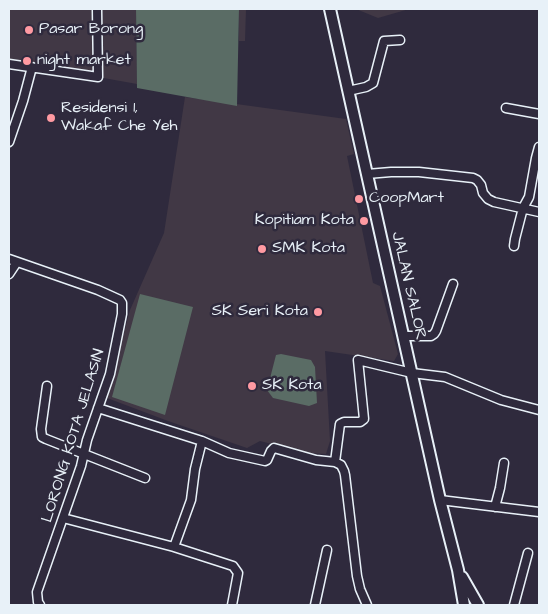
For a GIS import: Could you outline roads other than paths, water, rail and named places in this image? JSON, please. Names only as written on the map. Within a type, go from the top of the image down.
[{"type":"main road","name":"JALAN SALOR","points":[[330,9],[440,500],[458,570],[464,605]]},
{"type":"main road","name":"JALAN SALOR","points":[[458,570],[478,605]]},
{"type":"street","points":[[9,64],[98,77],[97,9]]},
{"type":"street","points":[[348,91],[366,87],[373,83],[384,41],[400,40]]},
{"type":"street","points":[[9,142],[32,68]]},
{"type":"street","points":[[506,108],[539,114]]},
{"type":"street","points":[[514,246],[524,208],[529,197],[539,147]]},
{"type":"street","points":[[367,174],[419,172],[473,178],[481,185],[483,193],[494,202],[539,212]]},
{"type":"street","points":[[9,274],[13,260]]},
{"type":"street","name":"LORONG KOTA JELASIN","points":[[13,260],[120,300],[122,303],[122,314],[110,374],[37,592],[40,605]]},
{"type":"street","points":[[404,336],[431,336],[434,334],[453,284]]},
{"type":"street","points":[[336,462],[340,424],[344,422],[360,422],[364,418],[358,360],[412,373],[445,377],[501,400],[539,410]]},
{"type":"street","points":[[47,386],[41,429],[42,436],[145,478]]},
{"type":"street","points":[[98,408],[202,441],[229,453],[263,461],[267,460],[274,448],[310,459],[336,462],[341,465],[344,470],[357,576],[367,605]]},
{"type":"street","points":[[174,547],[190,500],[202,441]]},
{"type":"street","points":[[495,507],[504,463]]},
{"type":"street","points":[[440,500],[539,512]]},
{"type":"street","points":[[63,518],[174,547],[233,566],[238,573],[232,605]]},
{"type":"street","points":[[315,605],[328,550]]},
{"type":"street","points":[[514,605],[528,553]]},
{"type":"place","name":"Pasar Borong","points":[[29,30]]},
{"type":"place","name":"night market","points":[[27,61]]},
{"type":"place","name":"Residensi 1, Wakaf Che Yeh","points":[[51,118]]},
{"type":"place","name":"CoopMart","points":[[359,199]]},
{"type":"place","name":"Kopitiam Kota","points":[[364,221]]},
{"type":"place","name":"SMK Kota","points":[[262,249]]},
{"type":"place","name":"SK Seri Kota","points":[[318,312]]},
{"type":"place","name":"SK Kota","points":[[252,386]]}]
